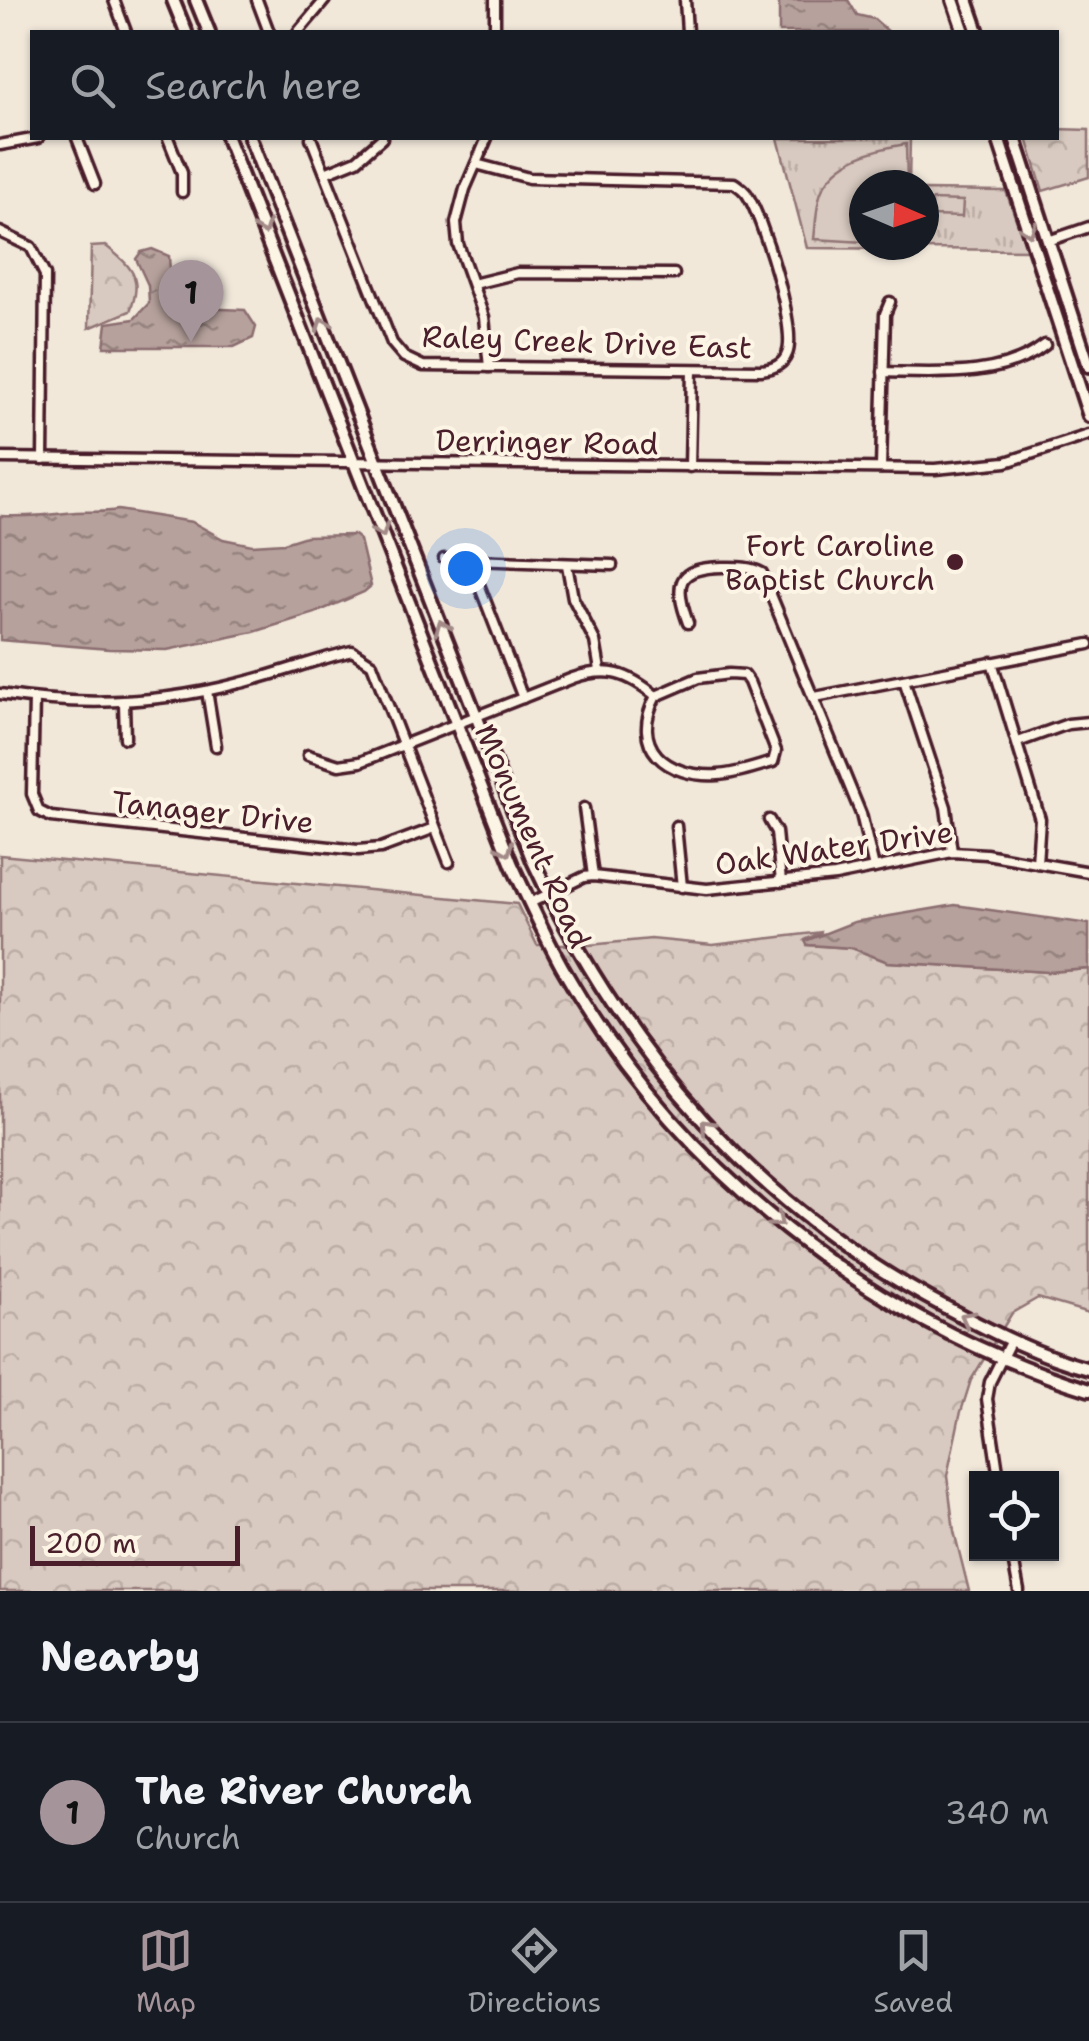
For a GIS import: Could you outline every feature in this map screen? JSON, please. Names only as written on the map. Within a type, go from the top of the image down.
[{"type":"main road","points":[[173,0],[185,30]]},
{"type":"main road","points":[[196,0],[208,30]]},
{"type":"main road","points":[[953,0],[963,30]]},
{"type":"main road","points":[[967,0],[977,30]]},
{"type":"main road","name":"Monument Road","points":[[228,140],[530,904],[563,968],[614,1046],[673,1120],[719,1169],[829,1262],[940,1329],[1002,1359],[1089,1389]]},
{"type":"main road","name":"Monument Road","points":[[251,140],[549,894],[584,962],[636,1041],[679,1095],[793,1208],[916,1292],[1011,1340],[1089,1369]]},
{"type":"main road","points":[[999,140],[1089,416]]},
{"type":"main road","points":[[1016,140],[1089,366]]},
{"type":"street","points":[[114,0],[125,30]]},
{"type":"street","points":[[257,0],[268,30]]},
{"type":"street","points":[[300,30],[325,0]]},
{"type":"street","points":[[495,0],[495,30]]},
{"type":"street","points":[[685,0],[686,30]]},
{"type":"street","points":[[0,146],[30,140]]},
{"type":"street","points":[[79,140],[95,184]]},
{"type":"street","points":[[169,140],[182,173],[182,192]]},
{"type":"street","points":[[311,140],[325,173],[364,156],[380,140]]},
{"type":"street","points":[[485,140],[465,188],[456,223],[458,244],[484,317],[490,367]]},
{"type":"street","name":"Raley Creek Drive East","points":[[325,173],[392,342],[404,358],[423,366],[770,369],[788,354],[788,312],[751,202],[734,183],[530,178],[476,164]]},
{"type":"street","points":[[1048,241],[1089,227]]},
{"type":"street","points":[[0,232],[23,241],[36,253],[45,275],[43,459]]},
{"type":"street","points":[[473,284],[518,273],[674,274]]},
{"type":"street","points":[[881,468],[885,314],[890,302]]},
{"type":"street","points":[[883,372],[972,371],[1032,355],[1045,345]]},
{"type":"street","points":[[690,467],[692,370]]},
{"type":"street","name":"Derringer Road","points":[[0,458],[690,467],[986,466],[1089,435]]},
{"type":"street","points":[[444,559],[612,565]]},
{"type":"street","points":[[474,561],[478,582],[522,698]]},
{"type":"street","points":[[568,566],[573,598],[596,641],[600,670]]},
{"type":"street","points":[[688,623],[678,593],[688,574],[706,568],[739,567],[762,573],[860,814],[874,868]]},
{"type":"street","points":[[815,697],[1089,644]]},
{"type":"street","points":[[0,694],[124,702],[167,698],[208,691],[352,651],[372,664],[449,862]]},
{"type":"street","points":[[992,662],[1040,819],[1036,862]]},
{"type":"street","points":[[308,755],[350,764],[600,670],[629,676],[656,696]]},
{"type":"street","points":[[744,675],[777,756],[773,762],[716,775],[678,769],[653,752],[646,735],[646,717],[656,696],[698,678],[744,675]]},
{"type":"street","points":[[904,680],[946,807],[952,852]]},
{"type":"street","points":[[208,691],[216,746]]},
{"type":"street","name":"Tanager Drive","points":[[34,699],[33,800],[50,817],[358,850],[382,848],[436,828]]},
{"type":"street","points":[[124,702],[125,738]]},
{"type":"street","points":[[1018,742],[1068,724],[1089,722]]},
{"type":"street","points":[[584,808],[593,876]]},
{"type":"street","points":[[769,820],[776,832],[781,882]]},
{"type":"street","points":[[676,826],[682,888]]},
{"type":"street","name":"Oak Water Drive","points":[[530,904],[593,876],[707,889],[874,868],[952,852],[1089,872]]},
{"type":"street","points":[[998,1471],[986,1399],[1011,1340]]},
{"type":"street","points":[[1013,1561],[1018,1591]]},
{"type":"green space","points":[[1059,129],[1089,130],[1089,177],[1043,191],[1028,140],[1059,140]]},
{"type":"green space","points":[[779,140],[910,140],[909,170],[849,170],[849,248],[807,248]]},
{"type":"green space","points":[[906,144],[907,170],[849,170],[849,241],[814,239],[820,195],[829,179],[847,163],[870,152]]},
{"type":"green space","points":[[939,190],[1006,191],[1027,250],[939,249]]},
{"type":"green space","points":[[939,200],[963,201],[962,217],[939,216]]},
{"type":"green space","points":[[106,246],[133,273],[134,299],[130,311],[89,328],[91,247]]},
{"type":"green space","points":[[0,855],[517,904],[537,945],[651,939],[713,945],[822,932],[805,940],[807,945],[852,948],[888,962],[1048,972],[1089,969],[1089,1313],[1038,1298],[1012,1313],[971,1380],[947,1476],[954,1531],[969,1591],[0,1591]]},
{"type":"water","points":[[779,0],[848,0],[857,15],[874,19],[887,30],[779,30]]},
{"type":"water","points":[[152,249],[169,256],[172,301],[176,307],[245,310],[256,327],[253,338],[234,347],[104,347],[107,323],[134,319],[149,303],[148,285],[136,259],[141,252]]},
{"type":"water","points":[[118,510],[192,522],[223,539],[252,545],[284,543],[306,536],[354,535],[360,540],[371,586],[315,613],[254,632],[167,650],[0,640],[0,516]]},
{"type":"water","points":[[955,905],[1089,924],[1089,969],[1048,972],[888,962],[852,948],[808,945],[805,941],[854,922]]},
{"type":"place","name":"The River Church","points":[[191,342]]},
{"type":"place","name":"Fort Caroline Baptist Church","points":[[955,562]]}]
